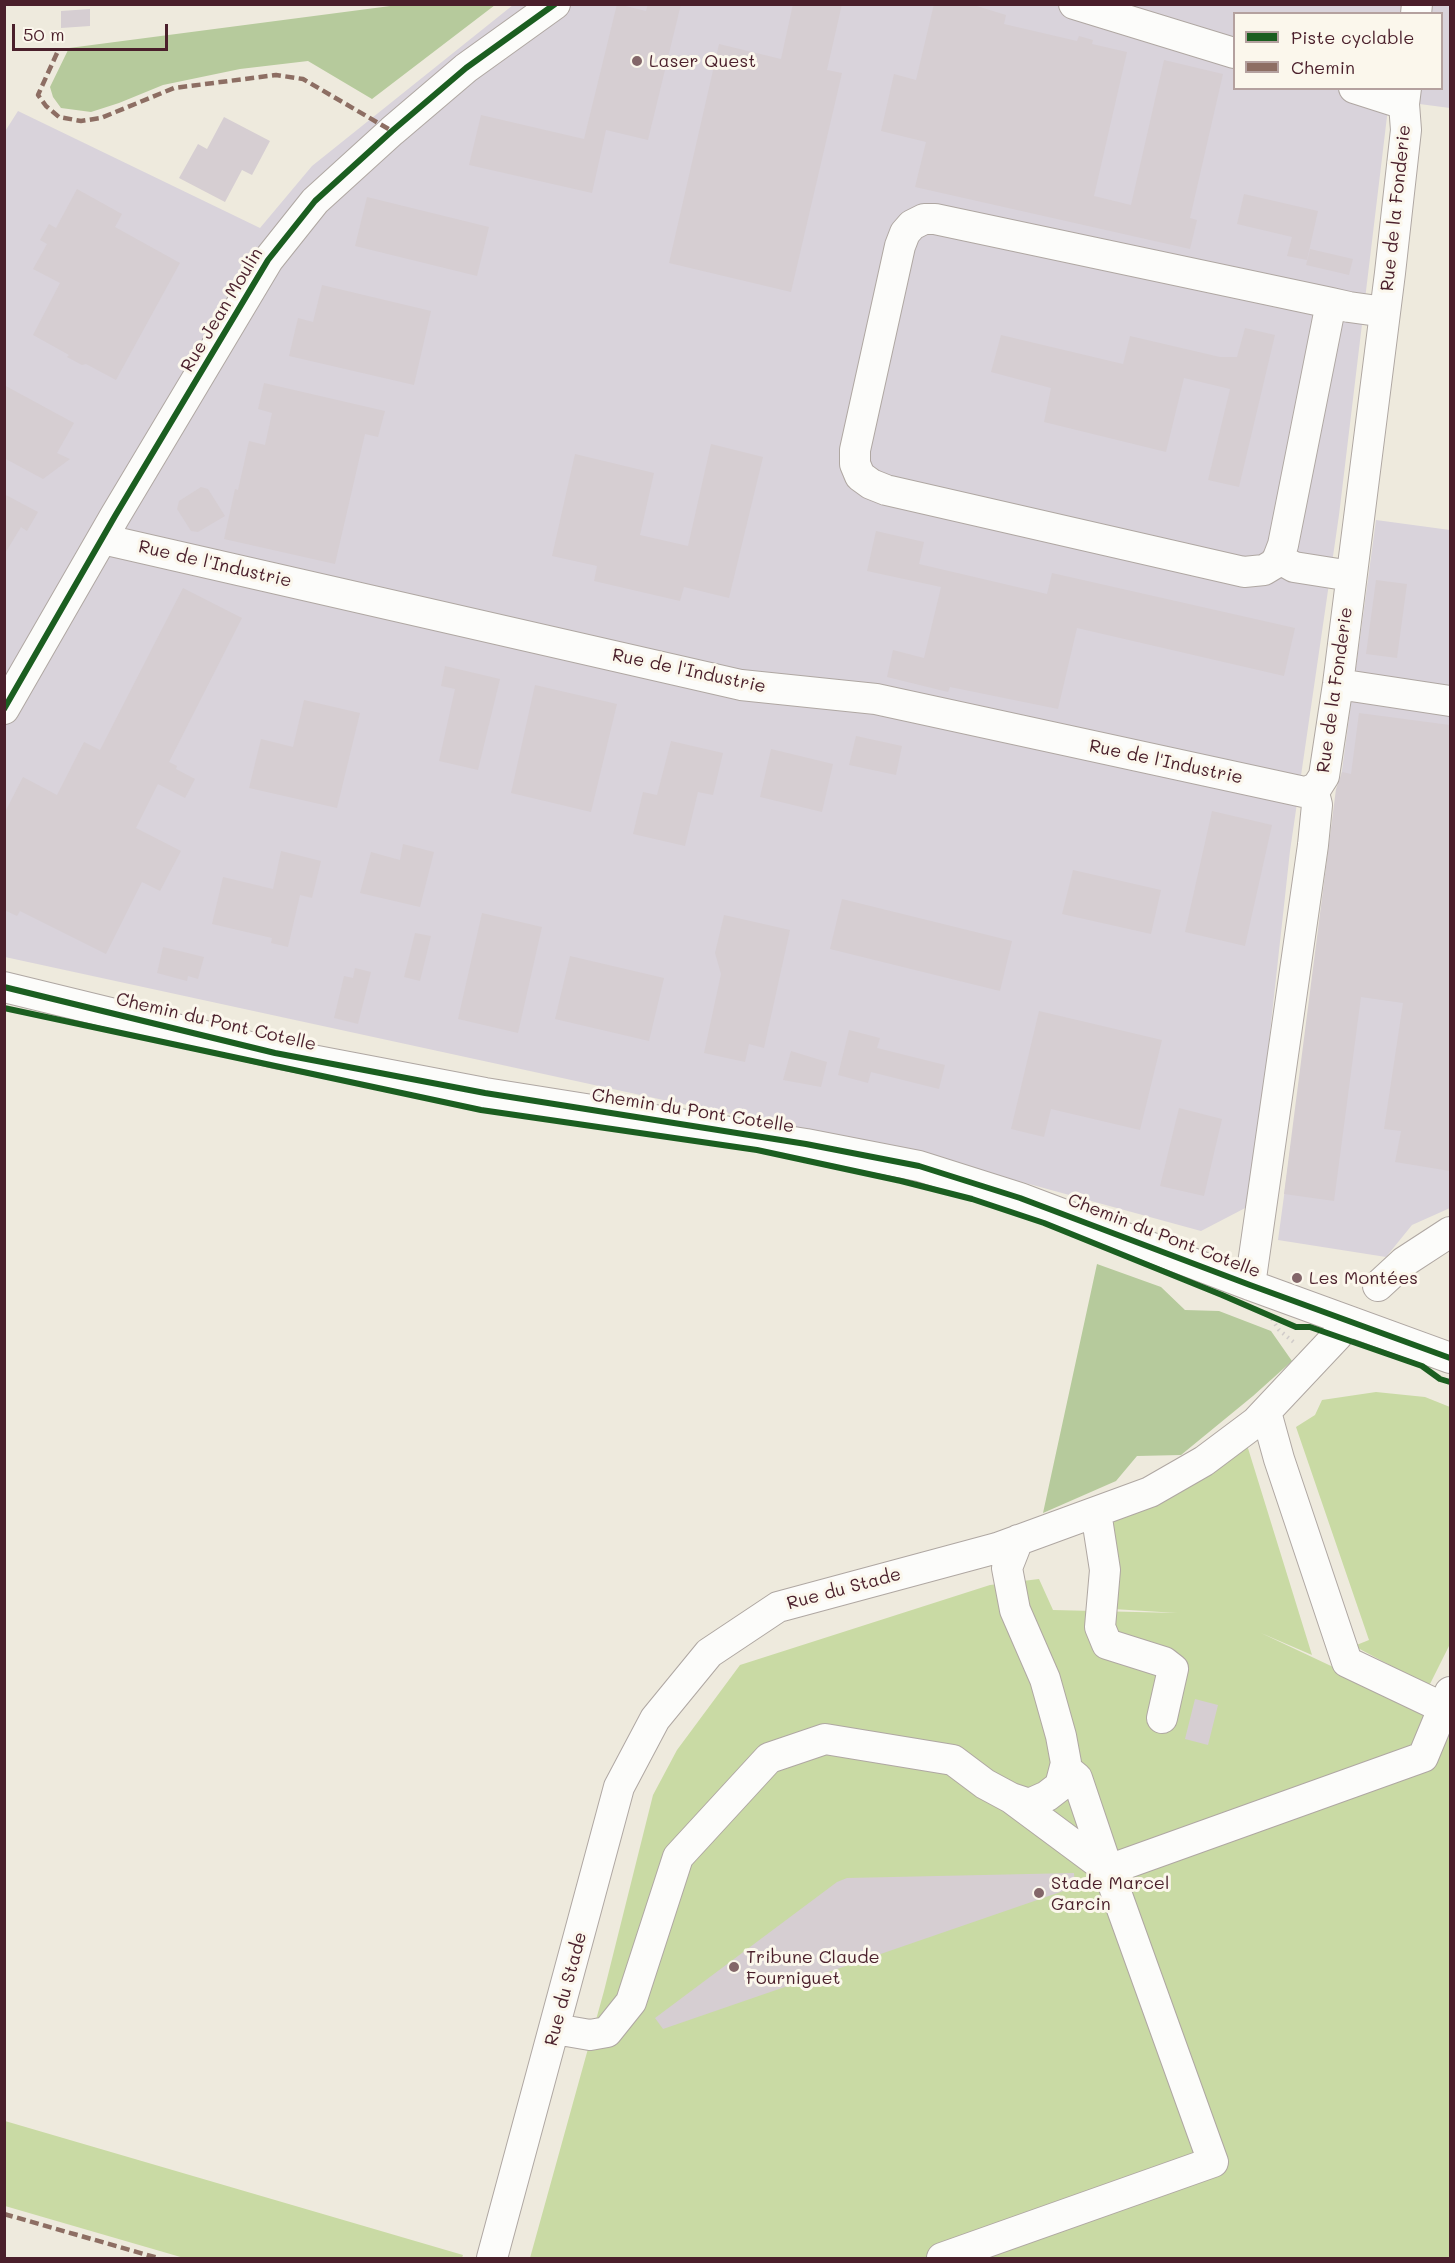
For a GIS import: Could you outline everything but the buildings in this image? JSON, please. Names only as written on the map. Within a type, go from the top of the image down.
[{"type":"street","name":"Rue Jean Moulin","points":[[4,709],[268,260],[315,201],[392,131],[466,68],[555,4]]},
{"type":"street","points":[[1074,4],[1233,53]]},
{"type":"street","points":[[1367,90],[1405,96]]},
{"type":"street","name":"Rue de la Fonderie","points":[[1250,1285],[1313,845],[1317,805],[1313,789],[1324,776],[1338,684],[1406,130],[1405,96]]},
{"type":"street","points":[[1331,303],[1278,558],[1274,564],[1264,570],[1244,572],[886,490],[870,484],[860,476],[855,464],[855,450],[900,246],[905,233],[912,225],[924,219],[935,219],[1331,303],[1385,312]]},
{"type":"street","name":"Rue de l'Industrie","points":[[102,539],[741,685],[876,699],[1304,792],[1313,789]]},
{"type":"street","points":[[1278,558],[1294,567],[1351,576]]},
{"type":"street","points":[[1338,684],[1450,701]]},
{"type":"street","name":"Chemin du Pont Cotelle","points":[[4,987],[275,1053],[485,1093],[771,1139],[919,1166],[1020,1198],[1450,1358]]},
{"type":"street","points":[[1378,1286],[1404,1262],[1450,1232]]},
{"type":"street","name":"Rue du Stade","points":[[492,2259],[619,1787],[655,1719],[709,1653],[778,1607],[996,1548],[1150,1492],[1233,1441],[1266,1412],[1337,1336],[1353,1323]]},
{"type":"street","points":[[1108,1870],[1423,1757],[1448,1704],[1347,1662],[1279,1459],[1266,1412]]},
{"type":"street","points":[[1096,1512],[1105,1570],[1101,1627],[1107,1644],[1164,1662],[1173,1668],[1162,1718]]},
{"type":"street","points":[[1011,1798],[1029,1804],[1047,1796],[1060,1786],[1066,1763],[1045,1679],[1015,1610],[1007,1568],[1018,1540]]},
{"type":"street","points":[[555,2029],[590,2035],[607,2032],[631,2002],[678,1857],[769,1758],[825,1739],[953,1760],[985,1784],[1011,1798],[1108,1870]]},
{"type":"street","points":[[942,2259],[1213,2162],[1077,1778],[1065,1768]]},
{"type":"path","points":[[1270,1316],[1287,1323]]},
{"type":"path","points":[[1270,1316],[1279,1330],[1298,1346],[1312,1364]]},
{"type":"shaded area","points":[[513,5],[1450,5],[1450,108],[1389,100],[1339,515],[1290,851],[1251,1205],[1201,1231],[901,1149],[668,1101],[5,957],[4,133],[18,111],[260,228],[312,166]]},
{"type":"shaded area","points":[[1376,520],[1450,530],[1450,1208],[1412,1225],[1386,1257],[1278,1240]]},
{"type":"green space","points":[[398,5],[495,5],[372,99],[308,61],[240,69],[163,85],[91,112],[61,108],[53,97],[50,87],[69,48]]},
{"type":"green space","points":[[1097,1264],[1161,1287],[1185,1310],[1219,1311],[1271,1331],[1292,1361],[1181,1455],[1137,1456],[1116,1481],[1043,1513]]},
{"type":"green space","points":[[1376,1392],[1425,1397],[1450,1407],[1450,1644],[1429,1686],[1354,1646],[1369,1640],[1296,1427],[1315,1415],[1322,1400]]},
{"type":"green space","name":"Stade Marcel Garcin","points":[[1247,1445],[1312,1655],[1261,1633],[1450,1722],[1450,2258],[530,2258],[604,1991],[653,1795],[677,1750],[740,1665],[990,1585],[1039,1579],[1053,1610],[1177,1613],[1113,1609],[1113,1522],[1151,1504]]},
{"type":"green space","points":[[5,2121],[463,2255],[462,2258],[184,2258],[5,2206]]},
{"type":"marked path","points":[[57,53],[38,95],[46,106],[59,117],[81,121],[101,118],[174,88],[276,75],[303,79],[392,131]]},
{"type":"marked path","points":[[4,2214],[158,2258]]},
{"type":"cycle path","points":[[4,709],[115,516],[268,260],[315,201],[392,131],[466,68],[555,4]]},
{"type":"cycle path","points":[[4,987],[275,1053],[485,1093],[806,1144],[919,1166],[1020,1198],[1450,1358]]},
{"type":"cycle path","points":[[4,1008],[481,1110],[757,1150],[972,1199],[1044,1223],[1296,1327],[1310,1327],[1422,1366],[1440,1379],[1450,1382]]},
{"type":"place","name":"Laser Quest","points":[[637,61]]},
{"type":"place","name":"Les Montées","points":[[1297,1278]]},
{"type":"place","name":"Stade Marcel Garcin","points":[[1039,1893]]},
{"type":"place","name":"Tribune Claude Fourniguet","points":[[734,1967]]}]
